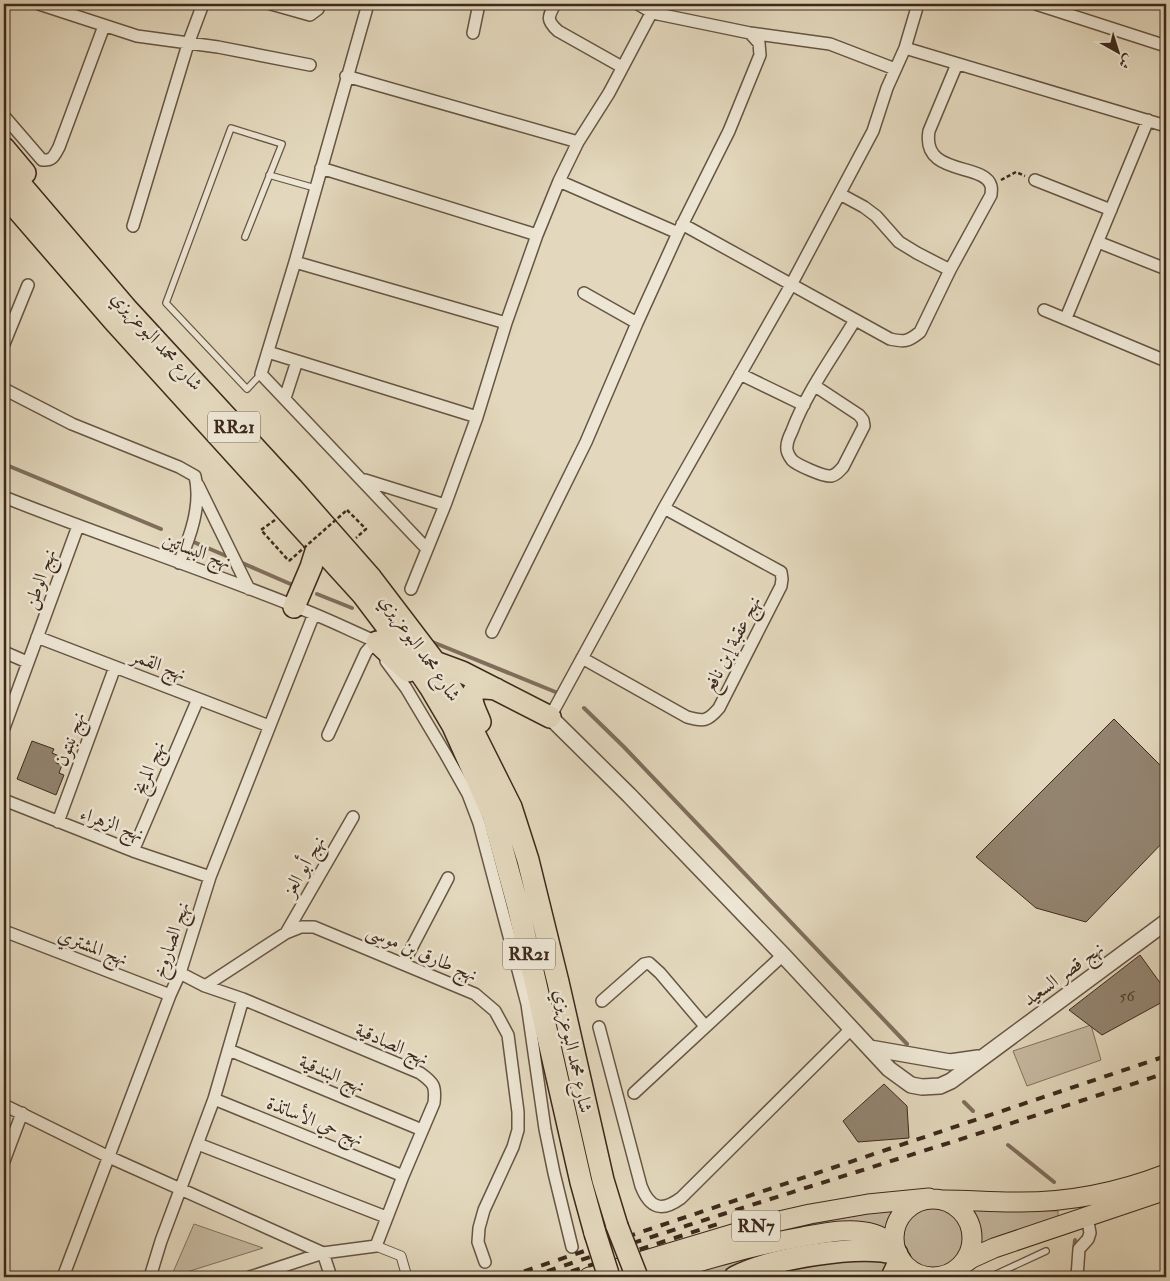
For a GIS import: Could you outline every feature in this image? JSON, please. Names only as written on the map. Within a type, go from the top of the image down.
[{"type":"highway","name":"RR21","points":[[4,148],[58,211],[111,279],[120,314]]},
{"type":"highway","name":"شارع محمد البوعزيزي","points":[[4,165],[310,552],[363,595],[409,656],[453,726],[493,815],[518,906],[572,1144],[595,1233],[609,1277]]},
{"type":"highway","name":"شارع محمد البوعزيزي","points":[[4,194],[292,488],[371,578],[434,662],[455,695],[510,807],[528,860],[544,920],[603,1180],[617,1226],[629,1277]]},
{"type":"highway","name":"RR21","points":[[4,213],[71,284],[120,314]]},
{"type":"highway","points":[[294,607],[310,552]]},
{"type":"highway","points":[[374,642],[406,668],[453,726]]},
{"type":"highway","points":[[434,662],[462,672],[550,717]]},
{"type":"highway","points":[[496,689],[479,688],[474,691],[472,701],[494,753],[510,807]]},
{"type":"highway","points":[[617,1226],[637,1277]]},
{"type":"highway","points":[[595,1233],[604,1277]]},
{"type":"highway","points":[[735,1277],[747,1271],[772,1264],[824,1254],[859,1250],[878,1250],[898,1263]]},
{"type":"main road","name":"RN7","points":[[589,1277],[766,1224],[810,1214],[859,1206],[936,1199],[1014,1202],[1062,1200],[1106,1193],[1166,1174]]},
{"type":"main road","points":[[948,1274],[972,1258],[994,1248],[1166,1190]]},
{"type":"main road","name":"RN7","points":[[898,1263],[893,1237],[901,1214],[911,1205],[936,1199]]},
{"type":"main road","points":[[936,1199],[957,1207],[966,1216],[972,1231],[970,1250],[967,1257],[948,1274]]},
{"type":"main road","points":[[1122,1205],[1166,1205]]},
{"type":"main road","name":"RN7","points":[[647,1277],[724,1254],[776,1242],[816,1234],[848,1231],[882,1236],[898,1263],[920,1275],[948,1274]]},
{"type":"street","points":[[39,4],[137,36],[218,47],[310,65]]},
{"type":"street","points":[[133,226],[202,4]]},
{"type":"street","points":[[271,4],[310,15],[318,9],[320,4]]},
{"type":"street","points":[[368,4],[346,76],[295,262],[261,374],[426,548]]},
{"type":"street","points":[[473,33],[479,4]]},
{"type":"street","points":[[555,4],[549,16],[549,22],[558,31],[622,66]]},
{"type":"street","points":[[638,4],[750,33],[830,44],[895,69]]},
{"type":"street","points":[[550,717],[664,508],[791,285],[873,131],[918,4]]},
{"type":"street","points":[[1036,4],[1166,46]]},
{"type":"street","points":[[411,589],[445,505],[477,417],[506,323],[537,235],[559,181],[578,142],[608,93],[654,8]]},
{"type":"street","points":[[4,116],[42,160],[48,161],[53,158],[59,148],[104,26]]},
{"type":"street","points":[[492,632],[586,442],[680,229],[729,131],[760,55],[759,43],[750,33]]},
{"type":"street","points":[[904,48],[1166,126]]},
{"type":"street","points":[[559,181],[680,229],[791,285],[890,340],[904,342],[920,332],[950,270],[991,194],[991,186],[988,180],[977,174],[942,162],[928,148],[929,131],[957,64]]},
{"type":"street","points":[[346,76],[578,142]]},
{"type":"street","points":[[1066,318],[1148,120]]},
{"type":"street","points":[[321,168],[537,235]]},
{"type":"street","points":[[1034,180],[1111,210]]},
{"type":"street","points":[[840,194],[876,216],[899,242],[917,254],[950,270]]},
{"type":"street","points":[[1098,242],[1166,269]]},
{"type":"street","points":[[295,262],[506,323]]},
{"type":"street","points":[[4,344],[28,285]]},
{"type":"street","points":[[584,293],[637,323]]},
{"type":"street","points":[[1044,310],[1166,361]]},
{"type":"street","points":[[815,386],[859,415],[863,420],[864,426],[843,466],[833,476],[826,476],[792,460],[788,454],[787,445],[804,405],[815,386],[855,320]]},
{"type":"street","points":[[268,352],[477,417]]},
{"type":"street","points":[[284,398],[296,361]]},
{"type":"street","points":[[740,374],[804,405]]},
{"type":"street","points":[[4,389],[72,424],[185,470],[195,476],[207,506],[249,588]]},
{"type":"street","points":[[363,480],[445,505]]},
{"type":"street","points":[[179,563],[191,534],[196,512],[196,481]]},
{"type":"street","name":"نهج البساتين","points":[[4,497],[249,588],[314,614],[374,642]]},
{"type":"street","name":"نهج عقبة إبن نافع","points":[[582,658],[687,717],[701,720],[711,718],[720,708],[781,586],[781,572],[664,508]]},
{"type":"street","name":"نهج الوطن","points":[[4,728],[78,526]]},
{"type":"street","name":"نهج الصاروخ","points":[[62,1277],[180,972],[210,877],[314,614]]},
{"type":"street","name":"نهج القمر","points":[[37,637],[269,726]]},
{"type":"street","points":[[328,735],[366,652],[374,642],[406,688],[446,755],[468,794],[479,823],[527,1004],[545,1129],[572,1247]]},
{"type":"street","points":[[4,652],[27,662]]},
{"type":"street","name":"نهج نبتون","points":[[58,822],[115,667]]},
{"type":"street","name":"نهج المريخ","points":[[133,851],[198,699]]},
{"type":"street","name":"نهج قصر السعيد","points":[[550,717],[629,795],[783,955],[889,1069],[911,1085],[922,1087],[940,1086],[951,1080],[1166,922]]},
{"type":"street","name":"نهج الزهراء","points":[[4,800],[133,851],[210,877]]},
{"type":"street","name":"نهج أبو العز","points":[[286,934],[353,817]]},
{"type":"street","points":[[402,964],[448,878]]},
{"type":"street","name":"نهج طارق بن موسى","points":[[206,986],[286,934],[301,927],[314,927],[475,994],[495,1011],[508,1035],[518,1112],[518,1130],[513,1147],[484,1210],[479,1228],[478,1242],[485,1262]]},
{"type":"street","name":"نهج المشتري","points":[[4,931],[170,996]]},
{"type":"street","points":[[634,1093],[783,955]]},
{"type":"street","points":[[602,1001],[644,964],[649,964],[660,973],[705,1026]]},
{"type":"street","name":"نهج الصادقية","points":[[180,972],[206,986],[420,1073],[431,1081],[436,1090],[434,1103],[386,1217],[376,1246]]},
{"type":"street","points":[[150,1277],[161,1241],[214,1099],[244,1000]]},
{"type":"street","points":[[599,1027],[641,1186],[648,1199],[659,1208],[667,1207],[681,1198],[852,1028]]},
{"type":"street","points":[[870,1048],[950,1062],[984,1057]]},
{"type":"street","name":"نهج البندقية","points":[[229,1050],[422,1130]]},
{"type":"street","name":"نهج حي الأساتذة","points":[[214,1099],[403,1176]]},
{"type":"street","points":[[4,1105],[109,1157],[323,1254],[331,1277]]},
{"type":"street","points":[[4,1161],[22,1113]]},
{"type":"street","points":[[198,1144],[386,1217]]},
{"type":"street","points":[[1077,1277],[1079,1249],[1090,1234],[1087,1216]]},
{"type":"street","points":[[250,1277],[323,1254],[376,1246],[401,1256],[407,1277]]},
{"type":"lane","points":[[245,237],[282,144],[231,128],[166,303],[246,389],[261,374]]},
{"type":"lane","points":[[269,175],[315,188]]},
{"type":"lane","points":[[990,1277],[1046,1251]]},
{"type":"lane","points":[[1153,1277],[1166,1273]]},
{"type":"path","points":[[991,186],[1016,172],[1034,180]]},
{"type":"path","points":[[276,520],[261,530],[289,561],[347,510],[366,529],[352,542]]},
{"type":"shaded area","points":[[1091,1025],[1101,1060],[1027,1086],[1013,1051]]},
{"type":"shaded area","points":[[936,1207],[1058,1211],[1058,1219],[999,1243],[949,1267],[911,1277],[567,1277],[648,1251],[887,1210]]},
{"type":"shaded area","points":[[194,1224],[263,1248],[171,1277]]},
{"type":"building","points":[[1114,719],[1166,771],[1166,839],[1086,922],[1036,908],[976,857]]},
{"type":"building","points":[[32,741],[54,749],[52,753],[59,756],[56,763],[62,765],[59,773],[64,775],[56,795],[17,779]]},
{"type":"building","points":[[1140,955],[1166,991],[1166,1000],[1102,1035],[1069,1010]]},
{"type":"building","points":[[884,1084],[907,1106],[909,1138],[858,1142],[843,1121]]},
{"type":"waterway","points":[[4,464],[161,529]]},
{"type":"waterway","points":[[189,540],[231,558]]},
{"type":"waterway","points":[[240,562],[295,586]]},
{"type":"waterway","points":[[317,594],[352,608]]},
{"type":"waterway","points":[[430,641],[558,693]]},
{"type":"waterway","points":[[584,708],[624,747],[907,1044]]},
{"type":"waterway","points":[[964,1102],[973,1111]]},
{"type":"waterway","points":[[1008,1145],[1054,1182]]},
{"type":"waterway","points":[[1074,1250],[1075,1240]]},
{"type":"railway","points":[[507,1277],[1166,1056]]},
{"type":"railway","points":[[530,1277],[1166,1073]]},
{"type":"railway","points":[[554,1277],[718,1224]]}]
